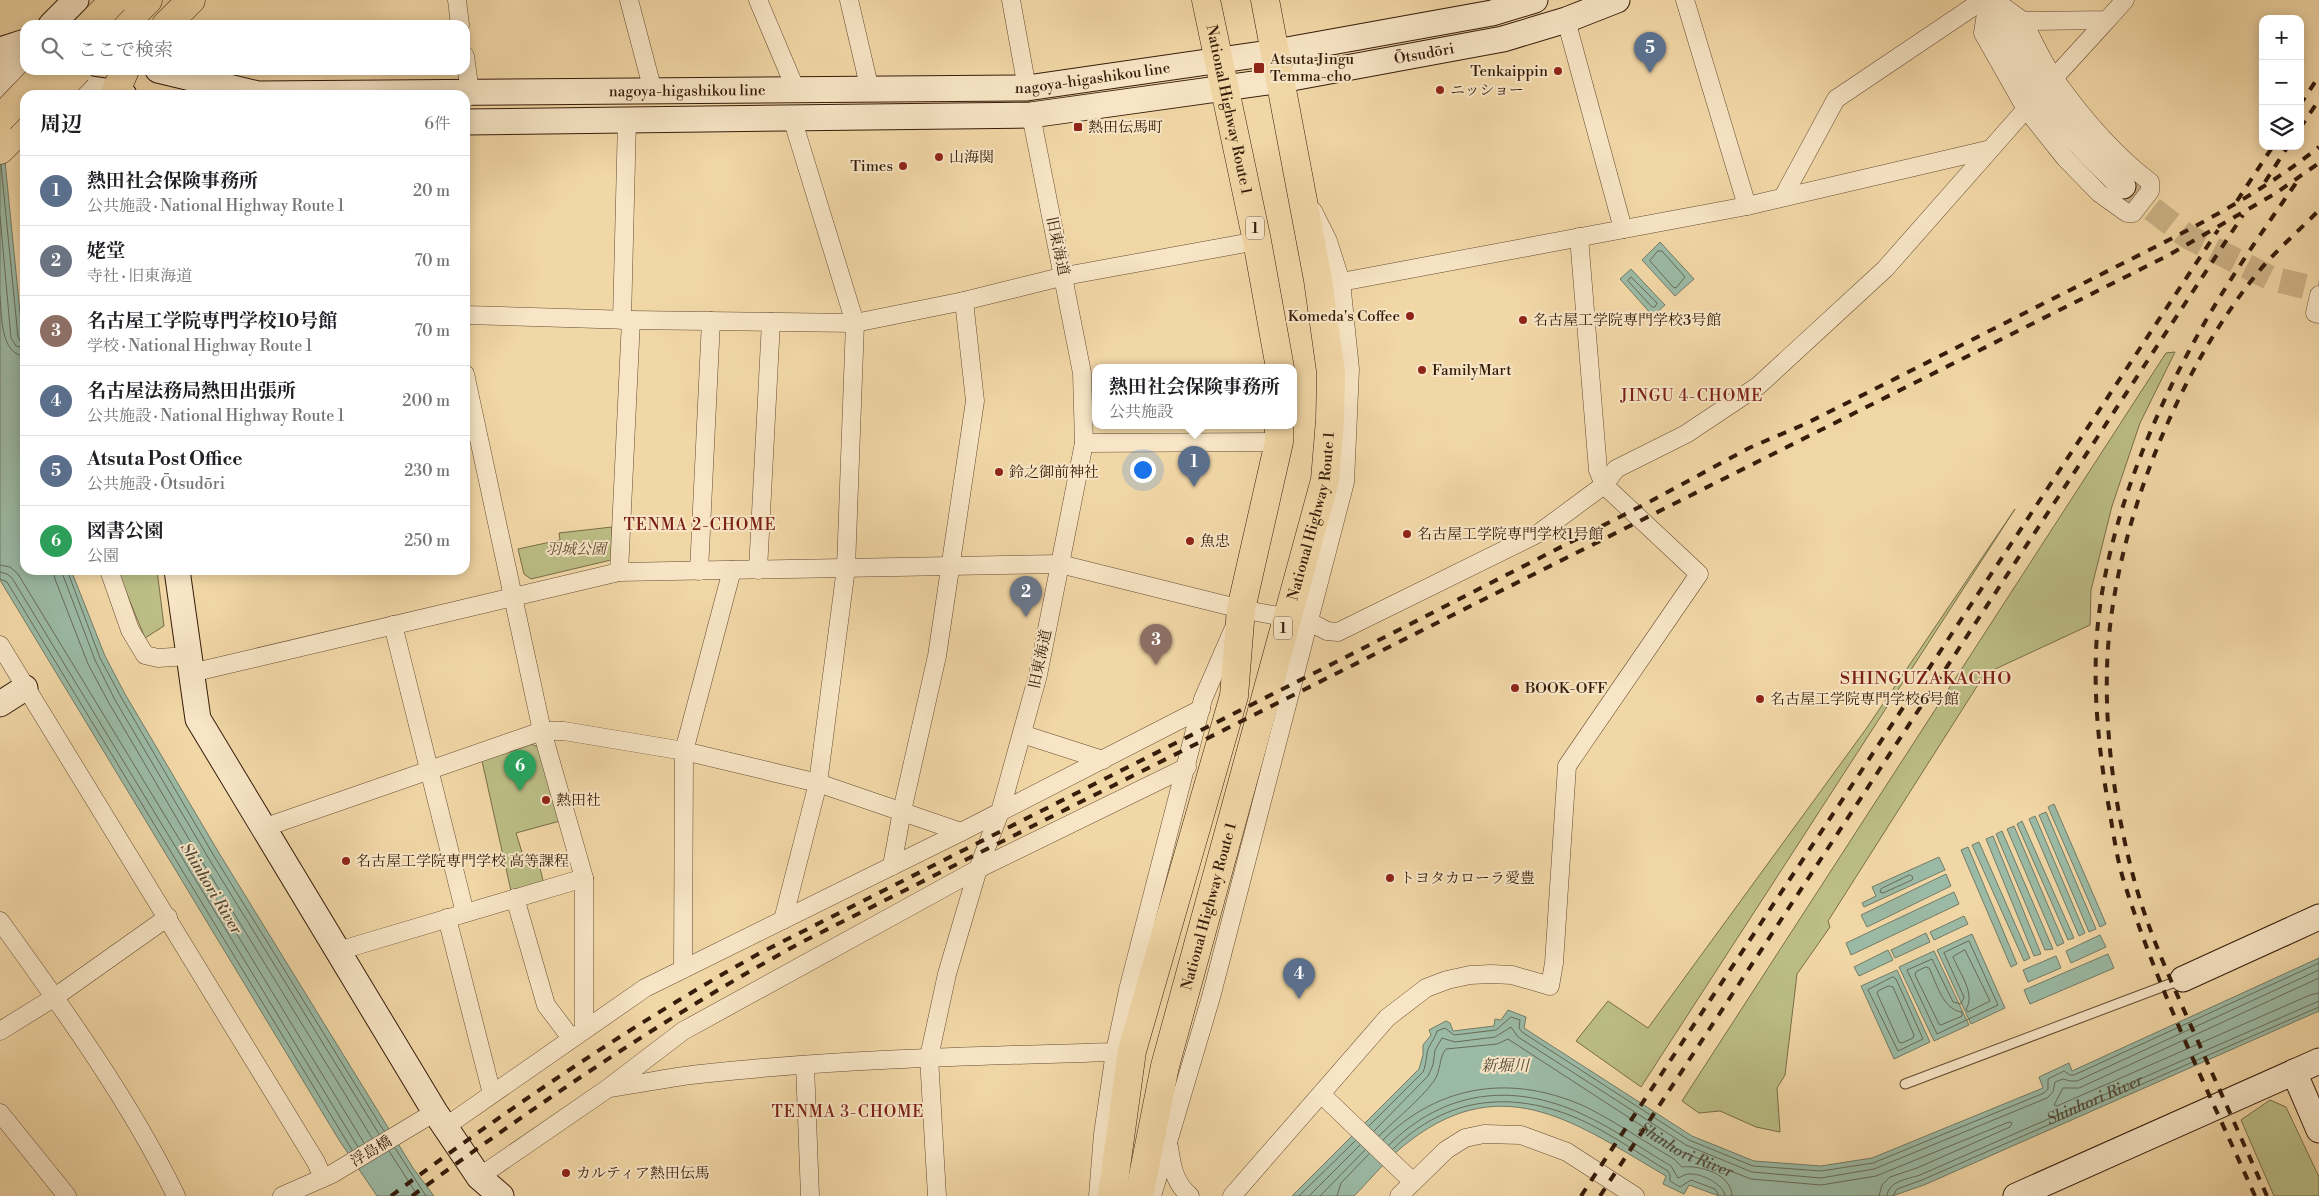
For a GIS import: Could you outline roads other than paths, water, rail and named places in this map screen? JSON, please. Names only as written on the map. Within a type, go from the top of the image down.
[{"type":"highway","points":[[95,20],[114,0]]},
{"type":"highway","points":[[128,20],[148,0]]},
{"type":"highway","points":[[171,20],[191,0]]},
{"type":"highway","name":"National Highway Route 1","points":[[1206,0],[1257,241],[1279,364]]},
{"type":"highway","name":"National Highway Route 1","points":[[1139,1196],[1164,1066],[1298,619],[1298,582],[1325,480],[1330,420],[1331,373],[1328,347],[1318,280],[1265,0]]},
{"type":"highway","points":[[28,90],[42,75]]},
{"type":"highway","points":[[59,90],[73,75]]},
{"type":"highway","points":[[0,119],[20,98]]},
{"type":"highway","points":[[0,150],[20,129]]},
{"type":"highway","points":[[1103,1193],[1132,1051],[1234,696],[1242,609],[1279,434]]},
{"type":"main road","points":[[56,20],[76,0]]},
{"type":"main road","points":[[105,0],[107,20]]},
{"type":"main road","name":"Ōtsudōri","points":[[1219,60],[1276,52],[1492,13],[1535,0]]},
{"type":"main road","name":"Ōtsudōri","points":[[1225,88],[1281,80],[1503,39],[1566,20],[1617,0]]},
{"type":"main road","points":[[1991,0],[2023,64],[2048,104],[2082,145],[2123,186]]},
{"type":"main road","points":[[20,49],[6,68],[20,74]]},
{"type":"main road","name":"nagoya-higashikou line","points":[[470,96],[653,91],[1027,88],[1219,60]]},
{"type":"main road","points":[[22,75],[46,86],[119,85]]},
{"type":"main road","name":"nagoya-higashikou line","points":[[179,75],[241,90]]},
{"type":"main road","name":"nagoya-higashikou line","points":[[470,122],[1032,115],[1225,88]]},
{"type":"main road","points":[[178,575],[198,719],[440,1119],[479,1177],[501,1196]]},
{"type":"main road","points":[[0,704],[25,688]]},
{"type":"main road","points":[[2183,979],[2319,917]]},
{"type":"main road","points":[[2016,1196],[2319,1061]]},
{"type":"main road","points":[[2294,1072],[2319,1130]]},
{"type":"street","points":[[456,0],[459,20]]},
{"type":"street","points":[[629,0],[653,91]]},
{"type":"street","points":[[758,0],[796,90]]},
{"type":"street","points":[[849,0],[870,90]]},
{"type":"street","points":[[1012,0],[1027,88]]},
{"type":"street","points":[[1685,0],[1747,206]]},
{"type":"street","points":[[1783,197],[1836,99],[1982,0]]},
{"type":"street","points":[[1991,0],[2023,21],[2054,78],[2098,134],[2134,170],[2150,182],[2150,191],[2133,213],[2127,213],[2099,193],[2065,158],[2026,109],[1983,34],[1991,0]]},
{"type":"street","points":[[2054,78],[2126,0]]},
{"type":"street","points":[[1566,20],[1623,229]]},
{"type":"street","points":[[2023,21],[2107,20]]},
{"type":"street","points":[[466,75],[468,90]]},
{"type":"street","points":[[111,575],[130,630],[145,656],[190,664],[394,624],[619,572],[1060,564],[1242,609],[1298,619],[1327,631],[1338,632],[1539,533],[1604,485],[1616,470],[1686,434],[1758,386],[1885,269],[1987,150],[2026,109]]},
{"type":"street","name":"旧東海道","points":[[937,1196],[929,1057],[947,974],[978,869],[1000,812],[1038,675],[1084,443],[1082,373],[1065,276],[1032,115]]},
{"type":"street","points":[[783,920],[818,783],[846,568],[855,322],[792,118]]},
{"type":"street","points":[[619,572],[626,320],[627,120]]},
{"type":"street","points":[[1340,282],[1747,206],[1987,150]]},
{"type":"street","points":[[1152,1196],[1212,997],[1298,619],[1345,482],[1350,369],[1340,282],[1328,241],[1299,184]]},
{"type":"street","points":[[1232,1196],[1387,1018],[1426,988],[1455,978],[1491,974],[1512,975],[1550,986],[1554,963],[1567,766],[1699,574],[1604,485],[1598,470],[1579,238]]},
{"type":"street","points":[[470,315],[626,320],[855,322],[964,301],[1065,276],[1257,241]]},
{"type":"street","points":[[2319,295],[2315,313],[2319,314]]},
{"type":"street","points":[[892,866],[902,812],[937,656],[975,401],[964,301]]},
{"type":"street","points":[[699,571],[711,321]]},
{"type":"street","points":[[758,570],[771,322]]},
{"type":"street","points":[[470,397],[542,731],[584,878],[577,1033]]},
{"type":"street","points":[[1084,443],[1279,434]]},
{"type":"street","points":[[683,969],[684,751],[732,570]]},
{"type":"street","points":[[1103,1193],[1115,1052],[1128,990],[1201,709],[1242,609]]},
{"type":"street","points":[[394,624],[465,913]]},
{"type":"street","points":[[0,644],[25,688],[168,917],[316,1162],[328,1176]]},
{"type":"street","name":"浮島橋","points":[[282,1196],[328,1176],[409,1127],[440,1119],[492,1094],[577,1033],[645,988],[961,832],[1201,709]]},
{"type":"street","points":[[263,828],[542,731],[564,731],[684,751],[818,783],[961,832]]},
{"type":"street","points":[[1022,734],[1103,760]]},
{"type":"street","points":[[479,1177],[607,1089],[683,1032],[978,869],[1186,768]]},
{"type":"street","points":[[338,950],[584,878]]},
{"type":"street","points":[[515,898],[546,1005],[577,1033]]},
{"type":"street","points":[[0,1031],[55,997],[168,917]]},
{"type":"street","points":[[447,918],[492,1094]]},
{"type":"street","points":[[0,921],[55,997],[155,1153],[176,1196]]},
{"type":"street","points":[[607,1089],[698,1074],[805,1065],[929,1057],[1115,1052]]},
{"type":"street","points":[[805,1065],[810,1196]]},
{"type":"street","points":[[1321,1094],[1409,1178]]},
{"type":"street","points":[[0,1113],[67,1196]]},
{"type":"street","points":[[1399,1196],[1409,1178],[1446,1150],[1465,1138],[1484,1134],[1521,1135],[1567,1152],[1635,1196]]},
{"type":"street","points":[[1168,1144],[1172,1172],[1182,1190],[1190,1196]]},
{"type":"lane","points":[[1905,1084],[2183,979]]},
{"type":"water","name":"Shinhori River","points":[[0,111],[20,313],[20,575],[73,575],[105,656],[125,694],[219,853],[413,1168],[434,1196],[377,1196],[339,1140],[0,580]]},
{"type":"water","points":[[1660,242],[1694,279],[1675,296],[1642,260]]},
{"type":"water","points":[[1631,269],[1665,305],[1653,316],[1620,279]]},
{"type":"water","points":[[2054,804],[2106,924],[2100,927],[2048,807]]},
{"type":"water","points":[[2046,812],[2096,929],[2089,932],[2039,815]]},
{"type":"water","points":[[2035,816],[2085,933],[2079,936],[2029,819]]},
{"type":"water","points":[[2022,821],[2074,938],[2068,940],[2017,824]]},
{"type":"water","points":[[2014,826],[2064,943],[2057,946],[2007,829]]},
{"type":"water","points":[[2002,831],[2053,949],[2045,950],[1996,834]]},
{"type":"water","points":[[1993,836],[2041,954],[2034,956],[1986,839]]},
{"type":"water","points":[[1979,842],[2030,958],[2024,961],[1972,845]]},
{"type":"water","points":[[1968,847],[2017,964],[2011,967],[1961,850]]},
{"type":"water","points":[[1939,857],[1945,870],[1864,907],[1862,903],[1876,896],[1872,887]]},
{"type":"water","points":[[1946,874],[1951,886],[1867,927],[1861,915]]},
{"type":"water","points":[[1954,892],[1959,904],[1851,955],[1846,943]]},
{"type":"water","points":[[1964,916],[1968,924],[1934,940],[1930,932]]},
{"type":"water","points":[[1926,933],[1930,942],[1895,958],[1891,950]]},
{"type":"water","points":[[1972,934],[2005,1008],[1971,1024],[1937,950]]},
{"type":"water","points":[[2100,935],[2106,947],[2071,963],[2066,951]]},
{"type":"water","points":[[1888,950],[1893,960],[1859,976],[1854,967]]},
{"type":"water","points":[[1934,951],[1969,1025],[1934,1041],[1899,967]]},
{"type":"water","points":[[2108,954],[2114,968],[2030,1004],[2024,990]]},
{"type":"water","points":[[2056,956],[2061,968],[2028,982],[2023,970]]},
{"type":"water","name":"新堀川","points":[[2319,958],[2319,1011],[1924,1185],[1892,1196],[1719,1196],[1689,1185],[1684,1194],[1663,1184],[1666,1176],[1603,1139],[1573,1124],[1542,1112],[1511,1107],[1479,1108],[1446,1119],[1403,1146],[1354,1196],[1292,1196],[1419,1069],[1423,1055],[1423,1045],[1431,1035],[1429,1030],[1446,1021],[1450,1023],[1453,1031],[1494,1026],[1495,1019],[1501,1020],[1508,1010],[1526,1017],[1524,1028],[1692,1136],[1754,1161],[1821,1166],[1872,1158],[2043,1088],[2039,1077],[2069,1063],[2072,1071]]},
{"type":"water","points":[[1897,970],[1930,1042],[1894,1059],[1861,986]]},
{"type":"tunnel","points":[[2123,186],[2187,236],[2270,278],[2319,290]]},
{"type":"railway","points":[[2304,99],[2319,76]]},
{"type":"railway","points":[[2304,122],[2319,100]]},
{"type":"railway","points":[[391,1196],[571,1068],[665,1009],[760,953],[1338,661],[1651,501],[1749,448],[1805,424],[2176,236],[2236,204],[2319,147]]},
{"type":"railway","points":[[2237,201],[2270,150]]},
{"type":"railway","points":[[2265,182],[2285,150]]},
{"type":"railway","points":[[412,1196],[506,1128],[651,1031],[802,942],[2169,255],[2276,193],[2319,163]]},
{"type":"railway","points":[[2255,1196],[2203,1082],[2154,967],[2123,877],[2115,843],[2101,757],[2097,716],[2096,654],[2102,590],[2112,545],[2140,456],[2179,370],[2200,330],[2223,292],[2296,183]]},
{"type":"railway","points":[[2267,1196],[2168,975],[2135,883],[2122,830],[2113,777],[2108,723],[2107,669],[2111,619],[2120,567],[2134,514],[2173,410],[2198,362],[2226,317],[2255,276],[2278,250],[2319,210]]},
{"type":"railway","points":[[1600,1196],[2243,215]]},
{"type":"railway","points":[[1581,1196],[2218,230]]},
{"type":"place","name":"Atsuta Jingu Temma-cho","points":[[1259,68]]},
{"type":"place","name":"Tenkaippin","points":[[1558,71]]},
{"type":"place","name":"Atsuta Post Office","points":[[1650,73]]},
{"type":"place","name":"ニッショー","points":[[1440,90]]},
{"type":"place","name":"熱田伝馬町","points":[[1078,127]]},
{"type":"place","name":"山海関","points":[[939,157]]},
{"type":"place","name":"Times","points":[[903,166]]},
{"type":"place","name":"Komeda's Coffee","points":[[1410,316]]},
{"type":"place","name":"名古屋工学院専門学校3号館","points":[[1523,320]]},
{"type":"place","name":"FamilyMart","points":[[1422,370]]},
{"type":"place","name":"鈴之御前神社","points":[[999,472]]},
{"type":"place","name":"熱田社会保険事務所","points":[[1194,487]]},
{"type":"place","name":"名古屋工学院専門学校1号館","points":[[1407,534]]},
{"type":"place","name":"魚忠","points":[[1190,541]]},
{"type":"place","name":"姥堂","points":[[1026,617]]},
{"type":"place","name":"名古屋工学院専門学校10号館","points":[[1156,665]]},
{"type":"place","name":"BOOK-OFF","points":[[1515,688]]},
{"type":"place","name":"名古屋工学院専門学校6号館","points":[[1760,699]]},
{"type":"place","name":"図書公園","points":[[520,791]]},
{"type":"place","name":"熱田社","points":[[546,800]]},
{"type":"place","name":"名古屋工学院専門学校 高等課程","points":[[346,861]]},
{"type":"place","name":"トヨタカローラ愛豊","points":[[1390,878]]},
{"type":"place","name":"名古屋法務局熱田出張所","points":[[1299,999]]},
{"type":"place","name":"カルティア熱田伝馬","points":[[566,1173]]},
{"type":"district","name":"JINGU 4-CHOME","points":[[1692,395]]},
{"type":"district","name":"TENMA 2-CHOME","points":[[700,524]]},
{"type":"district","name":"SHINGUZAKACHO","points":[[1926,678]]},
{"type":"district","name":"TENMA 3-CHOME","points":[[848,1111]]},
{"type":"park label","name":"羽城公園","points":[[576,549]]}]
